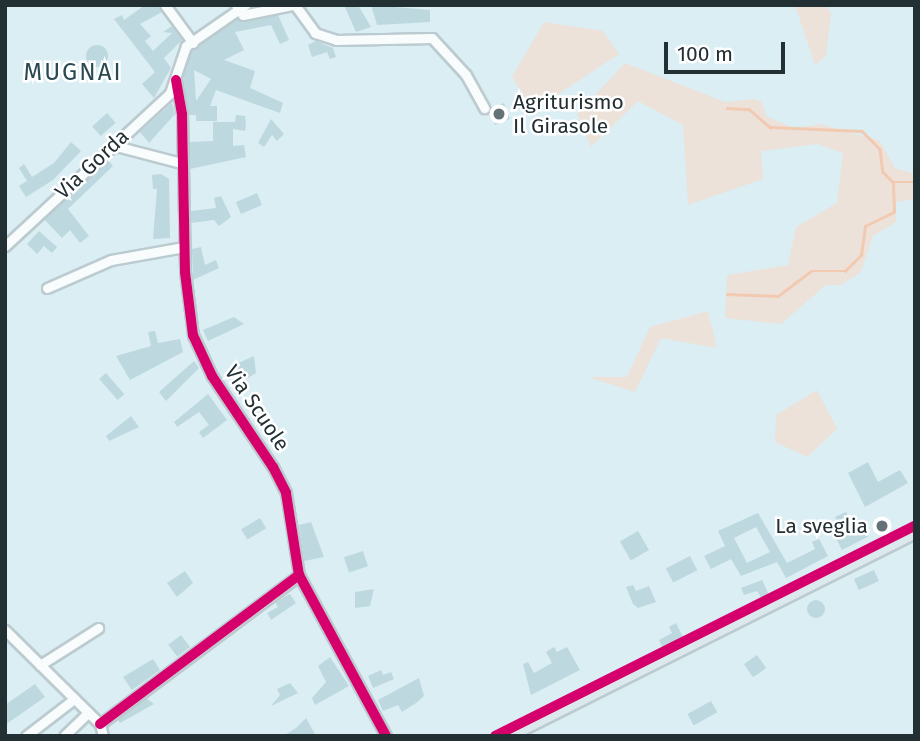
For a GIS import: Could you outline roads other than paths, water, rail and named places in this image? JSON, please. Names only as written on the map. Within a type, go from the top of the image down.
[{"type":"main road","points":[[510,736],[915,533]]},
{"type":"street","points":[[165,5],[193,43]]},
{"type":"street","points":[[176,80],[186,46],[240,7],[251,15],[293,5],[315,33],[336,40],[432,38],[466,75],[484,108]]},
{"type":"street","name":"Via Gorda","points":[[5,246],[170,93],[176,80]]},
{"type":"street","name":"Via Scuole","points":[[176,80],[182,114],[184,247],[193,335],[212,376],[286,493],[299,575],[386,736]]},
{"type":"street","points":[[112,145],[181,163]]},
{"type":"street","points":[[47,288],[111,260],[184,247]]},
{"type":"street","points":[[100,724],[299,575]]},
{"type":"street","points":[[40,665],[98,628]]},
{"type":"street","points":[[5,630],[100,724],[103,736]]},
{"type":"street","points":[[26,736],[74,699]]},
{"type":"street","points":[[64,736],[88,713]]},
{"type":"waterway","points":[[727,108],[749,109],[770,127],[862,131],[880,149],[883,172],[893,182],[915,182]]},
{"type":"waterway","points":[[727,294],[778,296],[811,271],[845,271],[861,255],[865,226],[894,212],[893,182]]},
{"type":"place","name":"Agriturismo Il Girasole","points":[[499,114]]},
{"type":"place","name":"La sveglia","points":[[882,526]]},
{"type":"district","name":"MUGNAI","points":[[73,73]]}]
